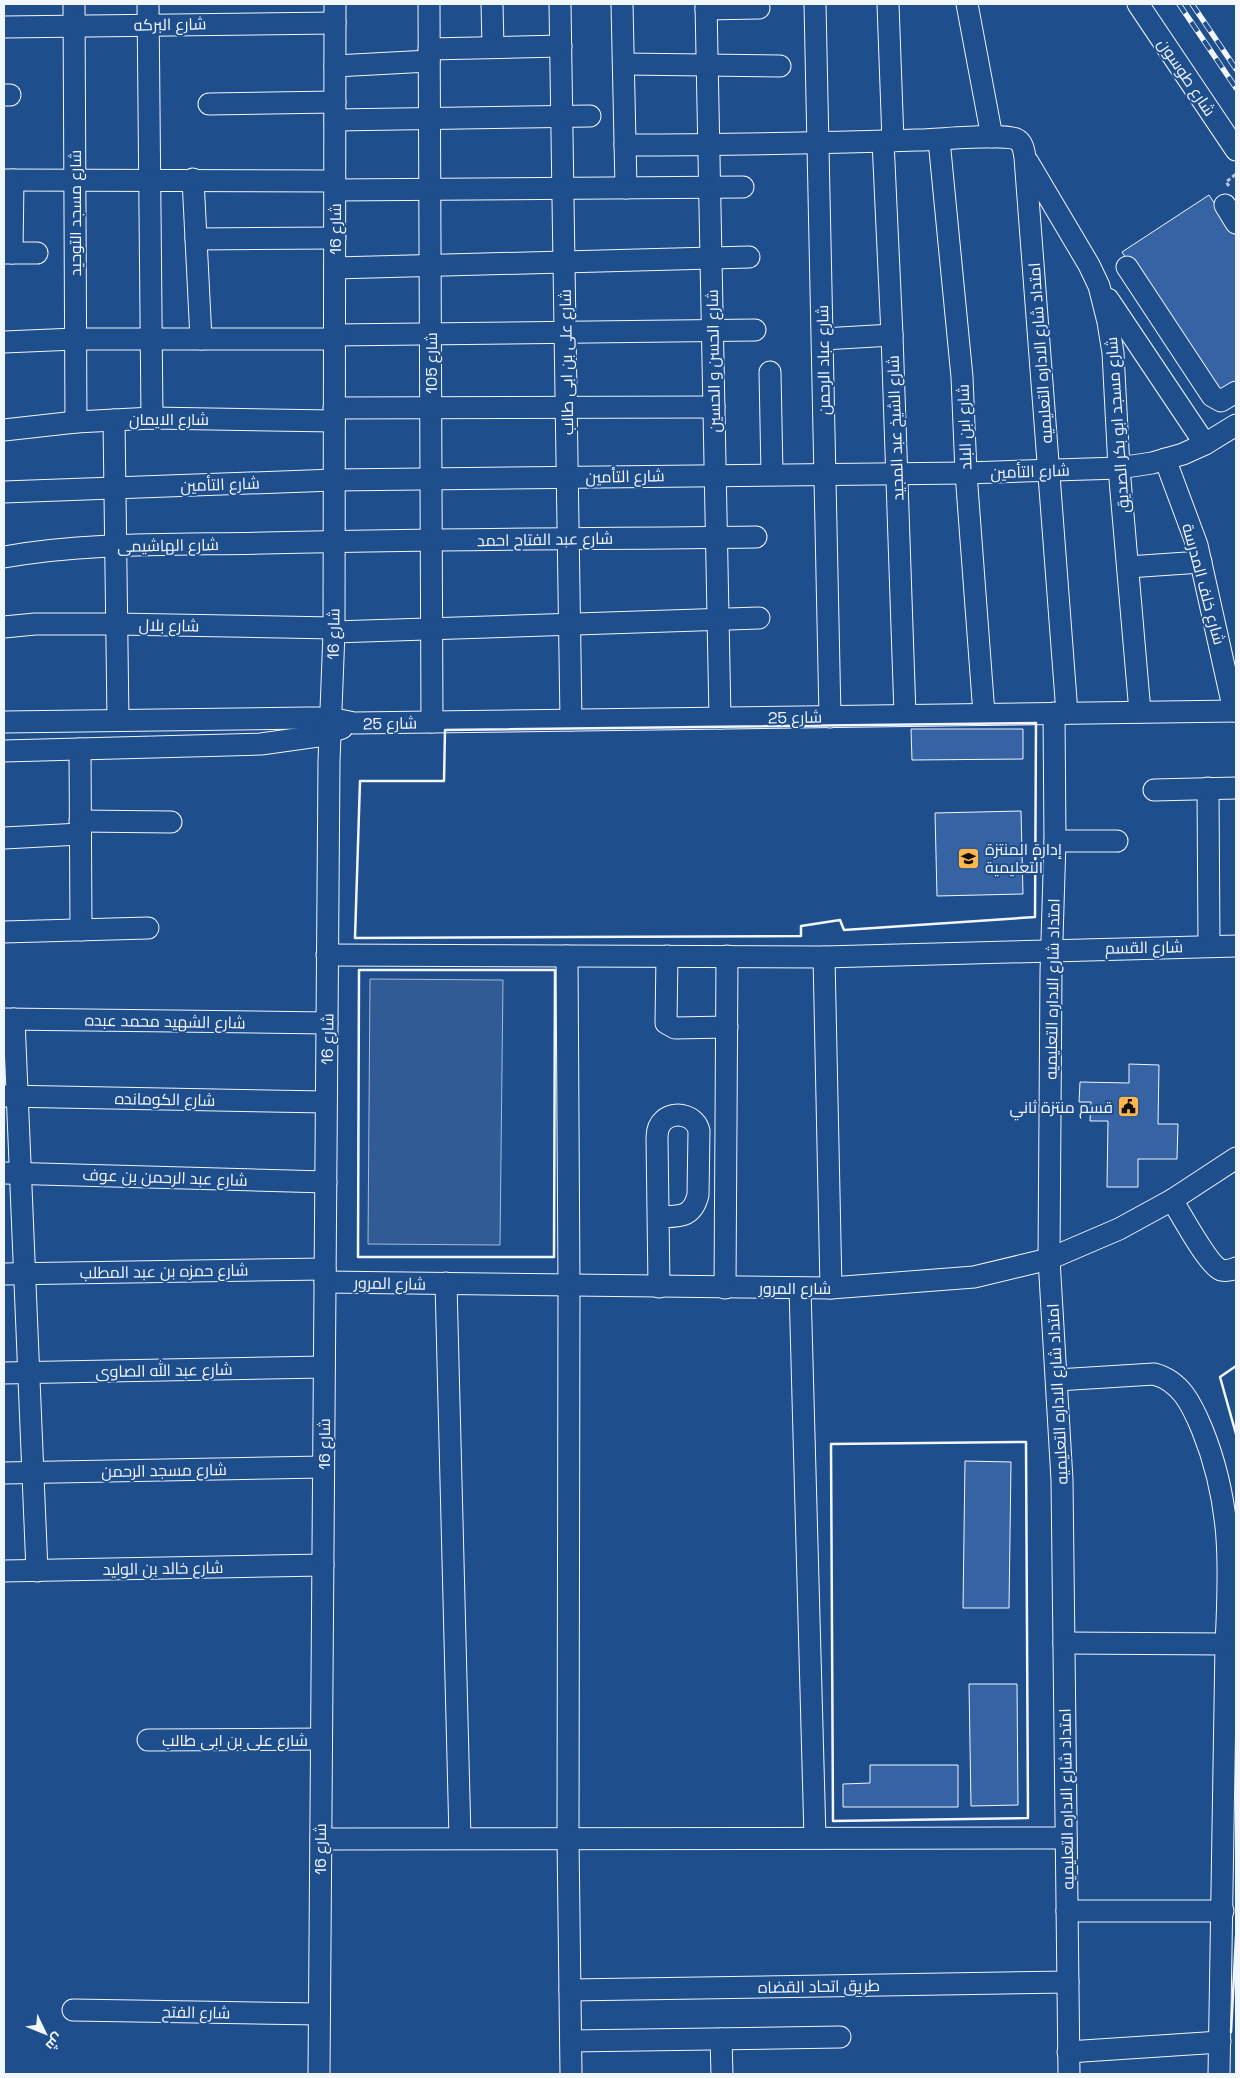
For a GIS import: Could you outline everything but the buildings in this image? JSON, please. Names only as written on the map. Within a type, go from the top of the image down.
[{"type":"street","name":"شارع مسجد التوحيد","points":[[74,4],[76,422]]},
{"type":"street","name":"شارع 105","points":[[429,4],[432,722]]},
{"type":"street","points":[[492,4],[493,47]]},
{"type":"street","name":"شارع على بن ابى طالب","points":[[560,4],[571,720]]},
{"type":"street","points":[[622,4],[626,188]]},
{"type":"street","name":"شارع عباد الرحمن","points":[[815,4],[830,717]]},
{"type":"street","name":"شارع الشيخ عبد المجيد","points":[[888,4],[888,141],[892,334],[905,715]]},
{"type":"street","points":[[967,4],[992,137]]},
{"type":"street","name":"شارع طوسون","points":[[1138,4],[1236,150]]},
{"type":"street","points":[[706,6],[759,8]]},
{"type":"street","name":"شارع الحسن و الحسين","points":[[706,6],[720,718]]},
{"type":"street","name":"شارع البركه","points":[[4,27],[74,26],[148,14],[335,14]]},
{"type":"street","points":[[148,14],[152,418]]},
{"type":"street","name":"شارع 16","points":[[319,2074],[326,1102],[330,726],[334,630],[335,14]]},
{"type":"street","points":[[335,66],[493,47],[561,46]]},
{"type":"street","points":[[624,64],[780,66]]},
{"type":"street","points":[[209,104],[335,111],[430,119],[590,116]]},
{"type":"street","points":[[625,145],[708,145],[1010,137],[1018,139],[1024,151]]},
{"type":"street","name":"شارع ابن البلد","points":[[939,140],[962,377],[966,472],[984,714]]},
{"type":"street","name":"شارع مسجد ابو بكر الصديق","points":[[1024,151],[1099,286],[1113,353],[1119,468],[1140,712]]},
{"type":"street","name":"امتداد شارع الاداره التعليميه","points":[[1024,151],[1049,470],[1060,713],[1052,949],[1049,1259],[1062,1480],[1069,2074]]},
{"type":"street","points":[[192,179],[201,339]]},
{"type":"street","points":[[37,252],[8,252],[8,180],[192,179],[430,189],[743,187]]},
{"type":"street","points":[[196,239],[335,238]]},
{"type":"street","points":[[335,268],[749,257]]},
{"type":"street","points":[[1127,267],[1212,396],[1220,401],[1236,392]]},
{"type":"street","points":[[1099,286],[1205,444]]},
{"type":"street","points":[[4,342],[76,339],[201,339],[755,330]]},
{"type":"street","points":[[823,339],[892,334]]},
{"type":"street","points":[[770,372],[772,474]]},
{"type":"street","name":"شارع الايمان","points":[[4,430],[76,422],[152,418],[334,414],[430,407],[714,407]]},
{"type":"street","points":[[114,420],[118,720]]},
{"type":"street","name":"شارع التأمين","points":[[4,492],[334,480],[966,472],[1119,468],[1152,464],[1183,454],[1205,444],[1236,425]]},
{"type":"street","name":"شارع خلف المدرسة","points":[[1165,459],[1197,545],[1235,711]]},
{"type":"street","name":"شارع عبد الفتاح احمد","points":[[334,542],[756,537]]},
{"type":"street","name":"شارع الهاشيمى","points":[[4,557],[53,549],[334,542]]},
{"type":"street","points":[[1128,567],[1201,562]]},
{"type":"street","name":"شارع بلال","points":[[4,627],[35,624],[117,624],[334,630],[759,618]]},
{"type":"street","name":"شارع 25","points":[[4,751],[261,744],[330,726],[354,723],[1235,711]]},
{"type":"street","name":"شارع 25","points":[[4,722],[118,720],[330,726]]},
{"type":"street","points":[[80,749],[81,930]]},
{"type":"street","points":[[1208,788],[1208,945]]},
{"type":"street","points":[[1154,790],[1236,788]]},
{"type":"street","points":[[4,838],[80,828],[171,822]]},
{"type":"street","points":[[1055,841],[1117,841]]},
{"type":"street","points":[[4,932],[148,928]]},
{"type":"street","name":"شارع القسم","points":[[328,955],[824,957],[1052,949],[1236,946]]},
{"type":"street","points":[[567,956],[569,1285],[568,1838],[571,2074]]},
{"type":"street","points":[[666,956],[666,1023],[675,1028],[727,1027]]},
{"type":"street","points":[[725,1288],[727,956]]},
{"type":"street","points":[[824,957],[831,1288]]},
{"type":"street","points":[[9,1019],[14,1273],[28,1373],[36,1571]]},
{"type":"street","name":"شارع الشهيد محمد عبده","points":[[9,1019],[327,1023]]},
{"type":"street","name":"شارع الكومانده","points":[[10,1096],[326,1102]]},
{"type":"street","name":"شارع المرور","points":[[325,1275],[446,1283],[725,1288],[831,1288],[936,1282],[974,1277],[1049,1259],[1119,1229],[1172,1200],[1236,1158]]},
{"type":"street","name":"شارع عبد الرحمن بن عوف","points":[[12,1173],[326,1182]]},
{"type":"street","points":[[1172,1200],[1211,1263],[1221,1270],[1236,1268]]},
{"type":"street","points":[[658,1217],[659,1287]]},
{"type":"street","name":"شارع حمزه بن عبد المطلب","points":[[14,1273],[325,1275]]},
{"type":"street","points":[[446,1283],[460,1838]]},
{"type":"street","points":[[800,1288],[815,1838]]},
{"type":"street","name":"شارع عبد الله الصاوى","points":[[4,1373],[324,1368]]},
{"type":"street","points":[[1057,1380],[1154,1374],[1168,1379],[1186,1397],[1208,1443],[1224,1503],[1228,1531],[1230,1573],[1226,1644],[1220,2074]]},
{"type":"street","name":"شارع مسجد الرحمن","points":[[4,1473],[323,1467]]},
{"type":"street","name":"شارع خالد بن الوليد","points":[[4,1571],[323,1565]]},
{"type":"street","points":[[1064,1643],[1226,1644]]},
{"type":"street","name":"شارع على بن ابى طالب","points":[[148,1740],[322,1740]]},
{"type":"street","points":[[320,1838],[1066,1838]]},
{"type":"street","points":[[1067,1911],[1223,1911]]},
{"type":"street","name":"طريق اتحاد القضاه","points":[[570,1990],[1068,1982]]},
{"type":"street","name":"شارع الفتح","points":[[73,2010],[319,2014]]},
{"type":"street","points":[[571,2041],[840,2037]]},
{"type":"street","points":[[721,2039],[722,2074]]},
{"type":"street","points":[[1068,2052],[1220,2042]]},
{"type":"path","points":[[1226,182],[1236,174]]},
{"type":"shaded area","points":[[370,979],[503,980],[500,1245],[368,1244]]},
{"type":"railway","points":[[1179,4],[1236,88]]},
{"type":"railway","points":[[1192,4],[1236,69]]},
{"type":"wall","points":[[1036,723],[1035,917],[844,930],[840,920],[801,926],[801,936],[355,938],[360,781],[444,781],[445,730],[1036,723]]},
{"type":"wall","points":[[359,970],[555,970],[554,1257],[358,1257],[359,970]]},
{"type":"wall","points":[[1236,1366],[1220,1377],[1236,1434]]},
{"type":"wall","points":[[1026,1442],[1028,1818],[833,1821],[831,1444],[1026,1442]]},
{"type":"wall","points":[[1231,2032],[1236,1937]]},
{"type":"place","name":"إدارة المنتزة التعليمية","points":[[969,858]]},
{"type":"place","name":"قسم منتزة ثاني","points":[[1129,1107]]}]
